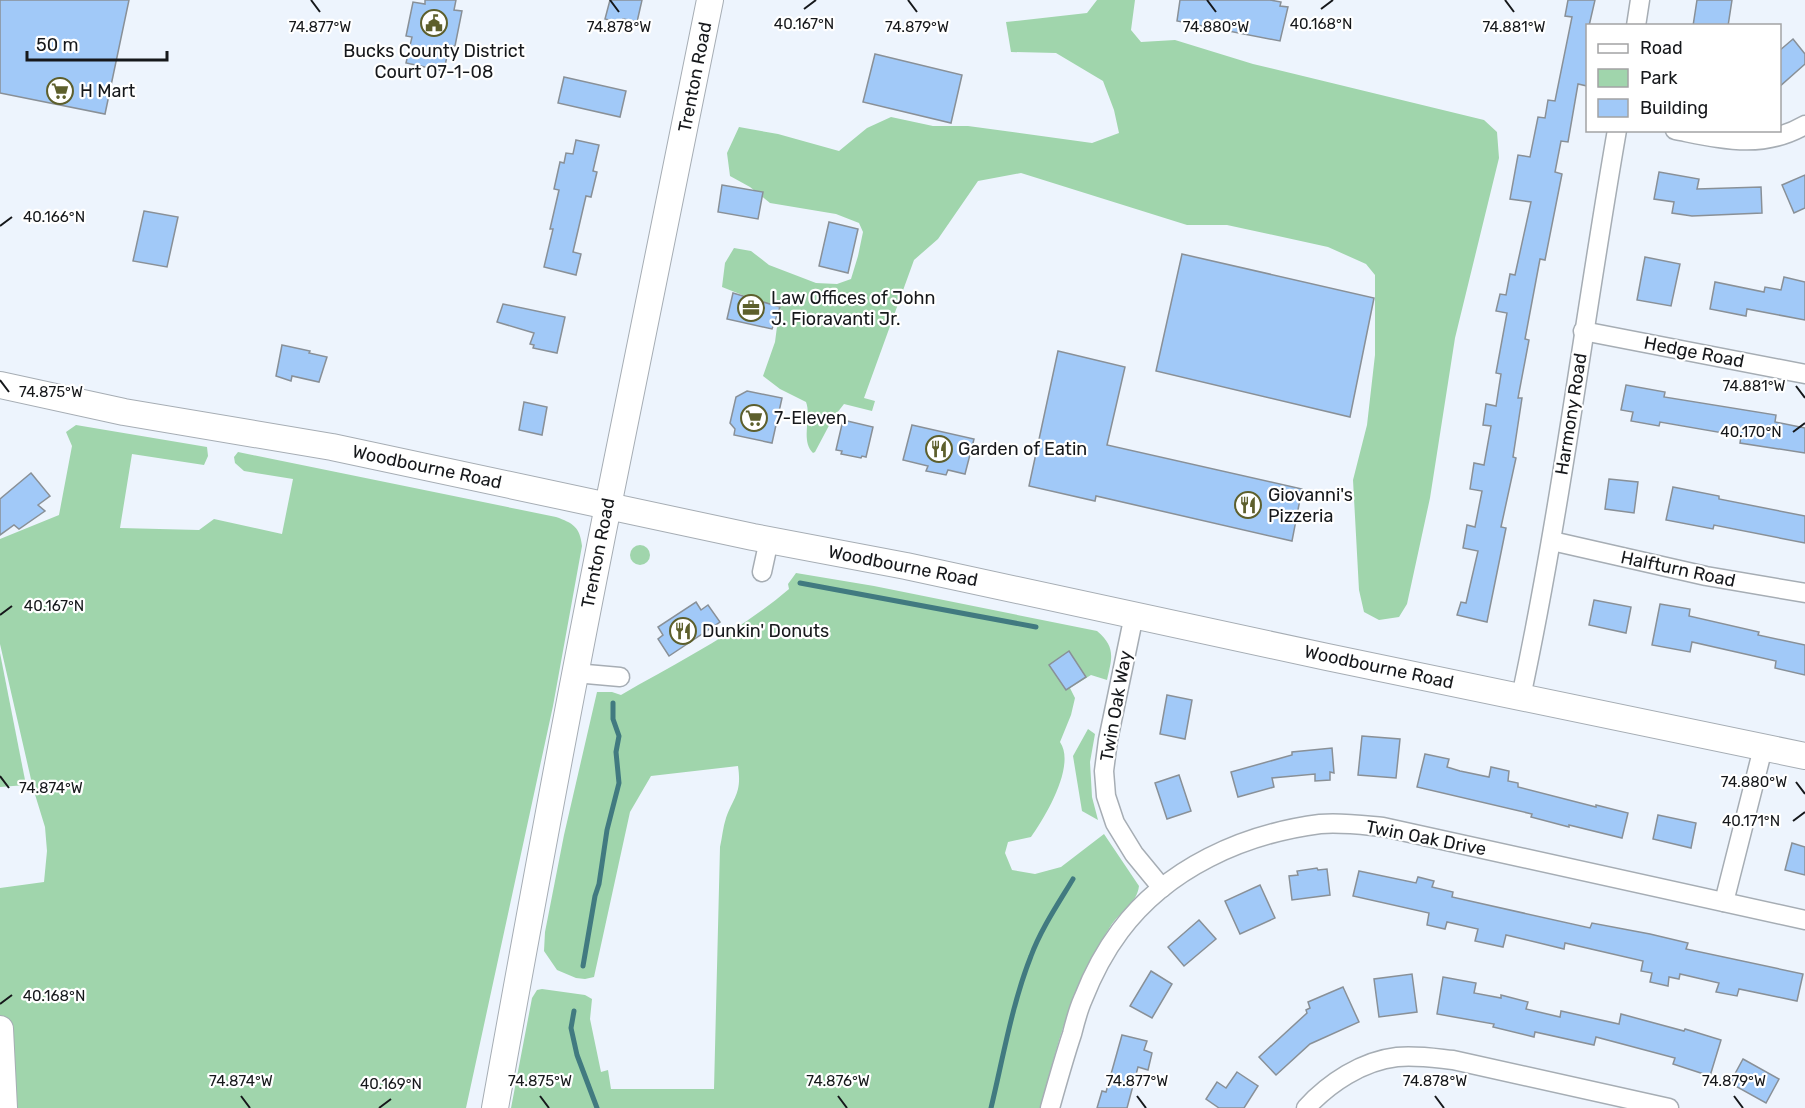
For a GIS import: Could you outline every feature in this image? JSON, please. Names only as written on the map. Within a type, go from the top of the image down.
[{"type":"main road","name":"Trenton Road","points":[[495,1108],[575,673],[710,0]]},
{"type":"main road","name":"Woodbourne Road","points":[[0,385],[134,414],[332,447],[1805,756]]},
{"type":"main road","points":[[0,1029],[4,1108]]},
{"type":"street","points":[[1636,24],[1640,0]]},
{"type":"street","points":[[1685,132],[1721,139],[1751,141],[1773,139],[1805,125]]},
{"type":"street","name":"Harmony Road","points":[[1521,698],[1552,541],[1617,132]]},
{"type":"street","name":"Hedge Road","points":[[1584,331],[1805,374]]},
{"type":"street","points":[[762,572],[769,540]]},
{"type":"street","name":"Halfturn Road","points":[[1552,541],[1706,576],[1805,593]]},
{"type":"street","name":"Twin Oak Way","points":[[1134,615],[1108,740],[1104,771],[1106,796],[1115,823],[1134,854],[1162,888]]},
{"type":"street","points":[[575,673],[620,677]]},
{"type":"street","points":[[1724,902],[1763,748]]},
{"type":"street","name":"Twin Oak Drive","points":[[1050,1108],[1082,1000],[1120,930],[1162,888],[1212,855],[1245,842],[1287,830],[1321,824],[1383,827],[1805,920]]},
{"type":"street","points":[[1306,1108],[1330,1085],[1376,1062],[1396,1058],[1426,1057],[1453,1060],[1669,1108]]},
{"type":"green space","points":[[1097,0],[1135,0],[1131,30],[1141,42],[1175,40],[1253,64],[1484,120],[1497,132],[1499,158],[1455,338],[1430,498],[1407,604],[1399,617],[1379,620],[1364,612],[1359,590],[1353,480],[1367,425],[1375,355],[1375,275],[1366,264],[1328,247],[1227,225],[1187,225],[1021,173],[978,181],[938,239],[914,260],[864,398],[875,401],[872,411],[844,404],[833,418],[813,453],[807,442],[806,402],[780,389],[763,376],[775,342],[778,319],[750,298],[722,287],[725,263],[734,248],[751,251],[769,265],[816,283],[837,284],[851,279],[863,232],[859,223],[836,214],[770,203],[750,187],[730,176],[727,153],[739,127],[778,134],[839,151],[867,128],[891,117],[933,126],[968,126],[1092,143],[1119,133],[1114,110],[1103,81],[1056,53],[1011,52],[1006,22],[1087,13]]},
{"type":"green space","points":[[76,425],[207,447],[208,456],[204,465],[132,454],[120,528],[199,530],[214,519],[282,534],[293,479],[244,471],[235,463],[234,457],[238,452],[556,517],[567,521],[577,530],[582,546],[553,706],[466,1108],[0,1108],[0,888],[44,882],[47,851],[45,827],[33,788],[0,644],[0,539],[59,515],[72,446],[66,432]]},
{"type":"green space","points":[[640,545],[647,548],[650,555],[647,562],[640,565],[633,562],[630,555],[633,548]]},
{"type":"green space","points":[[796,573],[874,586],[1097,631],[1110,648],[1111,659],[1107,680],[1091,675],[1070,688],[1075,698],[1060,742],[1064,752],[1064,764],[1062,777],[1051,804],[1031,837],[1008,842],[1005,853],[1012,870],[1035,874],[1061,867],[1104,834],[1139,886],[1135,898],[1110,927],[1082,977],[1062,1030],[1040,1108],[511,1108],[532,998],[537,990],[542,989],[585,995],[592,999],[590,1019],[601,1072],[608,1070],[611,1089],[714,1089],[720,847],[726,818],[738,789],[738,766],[651,776],[630,812],[594,977],[576,978],[557,970],[544,951],[545,932],[564,835],[597,692],[612,692],[621,695],[708,646],[770,605],[789,589],[788,584]]},
{"type":"green space","points":[[0,653],[26,785],[0,787]]},
{"type":"green space","points":[[1088,729],[1095,734],[1090,762],[1092,797],[1098,820],[1082,811],[1073,756]]},
{"type":"building","points":[[0,0],[129,0],[105,114],[0,93]]},
{"type":"building","name":"Bucks County District Court 07-1-08","points":[[425,0],[456,0],[454,10],[462,11],[455,46],[449,46],[444,71],[406,63],[412,37],[406,36],[413,2],[425,4]]},
{"type":"building","points":[[610,0],[642,0],[637,22],[623,19],[622,23],[605,19]]},
{"type":"building","points":[[1180,0],[1270,0],[1281,2],[1280,6],[1288,7],[1280,41],[1177,21]]},
{"type":"building","points":[[1568,0],[1595,0],[1589,24],[1586,24],[1586,86],[1578,84],[1568,142],[1561,141],[1555,172],[1562,174],[1545,260],[1540,259],[1525,339],[1529,340],[1518,398],[1522,398],[1513,457],[1516,458],[1501,527],[1506,528],[1487,622],[1457,615],[1461,602],[1466,603],[1478,551],[1463,548],[1467,525],[1475,527],[1482,491],[1470,489],[1474,463],[1484,465],[1491,426],[1483,425],[1486,404],[1496,406],[1501,374],[1496,373],[1507,313],[1496,311],[1500,294],[1506,295],[1510,274],[1515,275],[1531,202],[1510,199],[1518,155],[1530,157],[1538,117],[1545,118],[1548,100],[1555,101],[1572,17],[1565,16]]},
{"type":"building","points":[[1697,0],[1732,0],[1728,24],[1693,24]]},
{"type":"building","points":[[1793,39],[1805,54],[1805,64],[1781,85],[1781,49]]},
{"type":"building","points":[[875,54],[962,75],[951,123],[863,102]]},
{"type":"building","points":[[564,77],[626,91],[620,117],[558,103]]},
{"type":"building","points":[[576,140],[599,145],[593,171],[597,172],[591,197],[586,196],[573,252],[581,254],[576,275],[544,267],[559,190],[554,189],[560,162],[564,163],[566,153],[573,154]]},
{"type":"building","points":[[1659,172],[1699,179],[1697,189],[1761,187],[1762,213],[1692,216],[1672,213],[1674,202],[1654,199]]},
{"type":"building","points":[[1805,175],[1805,208],[1794,213],[1782,185]]},
{"type":"building","points":[[722,185],[763,192],[758,219],[718,212]]},
{"type":"building","points":[[144,211],[178,217],[167,267],[133,261]]},
{"type":"building","points":[[829,222],[858,229],[848,273],[819,266]]},
{"type":"building","points":[[1182,254],[1374,298],[1350,417],[1156,371]]},
{"type":"building","points":[[1645,257],[1680,264],[1671,306],[1637,300]]},
{"type":"building","points":[[1784,277],[1805,282],[1805,320],[1747,309],[1746,316],[1710,309],[1715,282],[1764,292],[1765,287],[1781,290]]},
{"type":"building","points":[[733,293],[780,307],[772,329],[727,319]]},
{"type":"building","points":[[503,304],[565,317],[557,353],[533,348],[534,345],[530,344],[534,333],[497,322]]},
{"type":"building","points":[[282,345],[327,357],[319,382],[292,376],[291,381],[276,376]]},
{"type":"building","points":[[1058,351],[1125,367],[1107,445],[1302,489],[1292,541],[1096,496],[1095,501],[1029,486]]},
{"type":"building","points":[[1626,385],[1665,392],[1664,397],[1776,415],[1775,422],[1805,428],[1805,453],[1740,443],[1741,436],[1660,422],[1659,426],[1631,421],[1633,412],[1621,410]]},
{"type":"building","name":"7-Eleven","points":[[747,391],[782,398],[772,443],[734,435],[735,429],[730,423],[736,397]]},
{"type":"building","points":[[524,402],[547,407],[542,435],[519,430]]},
{"type":"building","points":[[843,420],[873,427],[866,457],[841,454],[842,451],[836,450]]},
{"type":"building","name":"Garden of Eatin","points":[[912,425],[974,439],[965,474],[948,470],[946,475],[926,471],[928,466],[903,460]]},
{"type":"building","points":[[31,473],[50,496],[38,505],[45,511],[19,529],[14,525],[0,535],[0,499]]},
{"type":"building","points":[[1609,479],[1638,482],[1634,513],[1605,509]]},
{"type":"building","points":[[1673,487],[1719,496],[1719,499],[1805,516],[1805,543],[1714,525],[1713,529],[1666,520]]},
{"type":"building","points":[[1594,600],[1631,607],[1626,633],[1589,625]]},
{"type":"building","name":"Dunkin' Donuts","points":[[696,602],[701,610],[708,605],[720,622],[669,656],[658,639],[663,635],[658,627]]},
{"type":"building","points":[[1660,604],[1690,609],[1689,616],[1805,645],[1805,675],[1775,668],[1776,661],[1692,642],[1690,652],[1652,645]]},
{"type":"building","points":[[1069,651],[1086,677],[1066,690],[1049,665]]},
{"type":"building","points":[[1167,695],[1192,700],[1185,739],[1160,734]]},
{"type":"building","points":[[1362,736],[1400,739],[1396,778],[1358,775]]},
{"type":"building","points":[[1332,748],[1334,773],[1330,772],[1330,780],[1315,781],[1315,774],[1272,778],[1274,787],[1238,797],[1231,772],[1292,755],[1292,752]]},
{"type":"building","points":[[1425,754],[1449,759],[1447,767],[1489,777],[1491,767],[1509,771],[1508,781],[1518,783],[1518,787],[1628,813],[1622,838],[1569,825],[1569,827],[1531,817],[1532,814],[1417,787]]},
{"type":"building","points":[[1179,775],[1191,811],[1167,819],[1155,783]]},
{"type":"building","points":[[1658,815],[1696,823],[1691,848],[1653,839]]},
{"type":"building","points":[[1792,843],[1805,847],[1805,875],[1785,870]]},
{"type":"building","points":[[1317,868],[1318,870],[1327,869],[1330,895],[1292,900],[1289,876],[1298,875],[1297,871]]},
{"type":"building","points":[[1359,871],[1416,883],[1418,877],[1434,881],[1432,887],[1453,892],[1452,897],[1590,928],[1592,923],[1650,934],[1688,943],[1686,949],[1803,974],[1797,1001],[1739,989],[1737,996],[1716,992],[1719,983],[1680,974],[1679,979],[1669,977],[1668,986],[1650,982],[1652,973],[1641,971],[1643,961],[1565,943],[1564,949],[1506,935],[1503,947],[1475,941],[1478,929],[1447,922],[1445,929],[1427,925],[1429,913],[1353,896]]},
{"type":"building","points":[[1260,885],[1275,918],[1240,934],[1225,901]]},
{"type":"building","points":[[1199,920],[1216,939],[1184,966],[1168,947]]},
{"type":"building","points":[[1151,971],[1172,984],[1152,1018],[1130,1006]]},
{"type":"building","points":[[1412,974],[1417,1012],[1379,1017],[1374,979]]},
{"type":"building","points":[[1443,977],[1476,983],[1474,993],[1501,998],[1501,995],[1528,1002],[1526,1009],[1560,1017],[1561,1011],[1619,1024],[1621,1014],[1721,1040],[1710,1076],[1673,1064],[1675,1058],[1596,1037],[1594,1045],[1535,1032],[1534,1037],[1493,1027],[1494,1024],[1437,1014]]},
{"type":"building","points":[[1343,987],[1359,1022],[1310,1044],[1276,1075],[1259,1057],[1307,1013],[1306,1010],[1310,1008],[1308,1002]]},
{"type":"building","points":[[1122,1035],[1147,1041],[1144,1050],[1152,1053],[1148,1070],[1138,1067],[1127,1108],[1097,1108],[1102,1091],[1106,1092]]},
{"type":"building","points":[[1743,1059],[1779,1079],[1766,1103],[1730,1083]]},
{"type":"building","points":[[1237,1072],[1258,1086],[1244,1108],[1219,1108],[1206,1099],[1217,1082],[1226,1088]]},
{"type":"waterway","points":[[800,583],[1036,627]]},
{"type":"waterway","points":[[583,966],[607,830],[619,783],[616,752],[619,736],[613,719],[613,703]]},
{"type":"waterway","points":[[991,1108],[1024,974],[1040,936],[1073,879]]},
{"type":"waterway","points":[[574,1011],[571,1028],[577,1055],[597,1108]]},
{"type":"place","name":"Bucks County District Court 07-1-08","points":[[434,23]]},
{"type":"place","name":"H Mart","points":[[60,91]]},
{"type":"place","name":"Law Offices of John J. Fioravanti Jr.","points":[[751,308]]},
{"type":"place","name":"7-Eleven","points":[[754,418]]},
{"type":"place","name":"Garden of Eatin","points":[[939,449]]},
{"type":"place","name":"Giovanni's Pizzeria","points":[[1248,505]]},
{"type":"place","name":"Dunkin' Donuts","points":[[683,631]]}]
